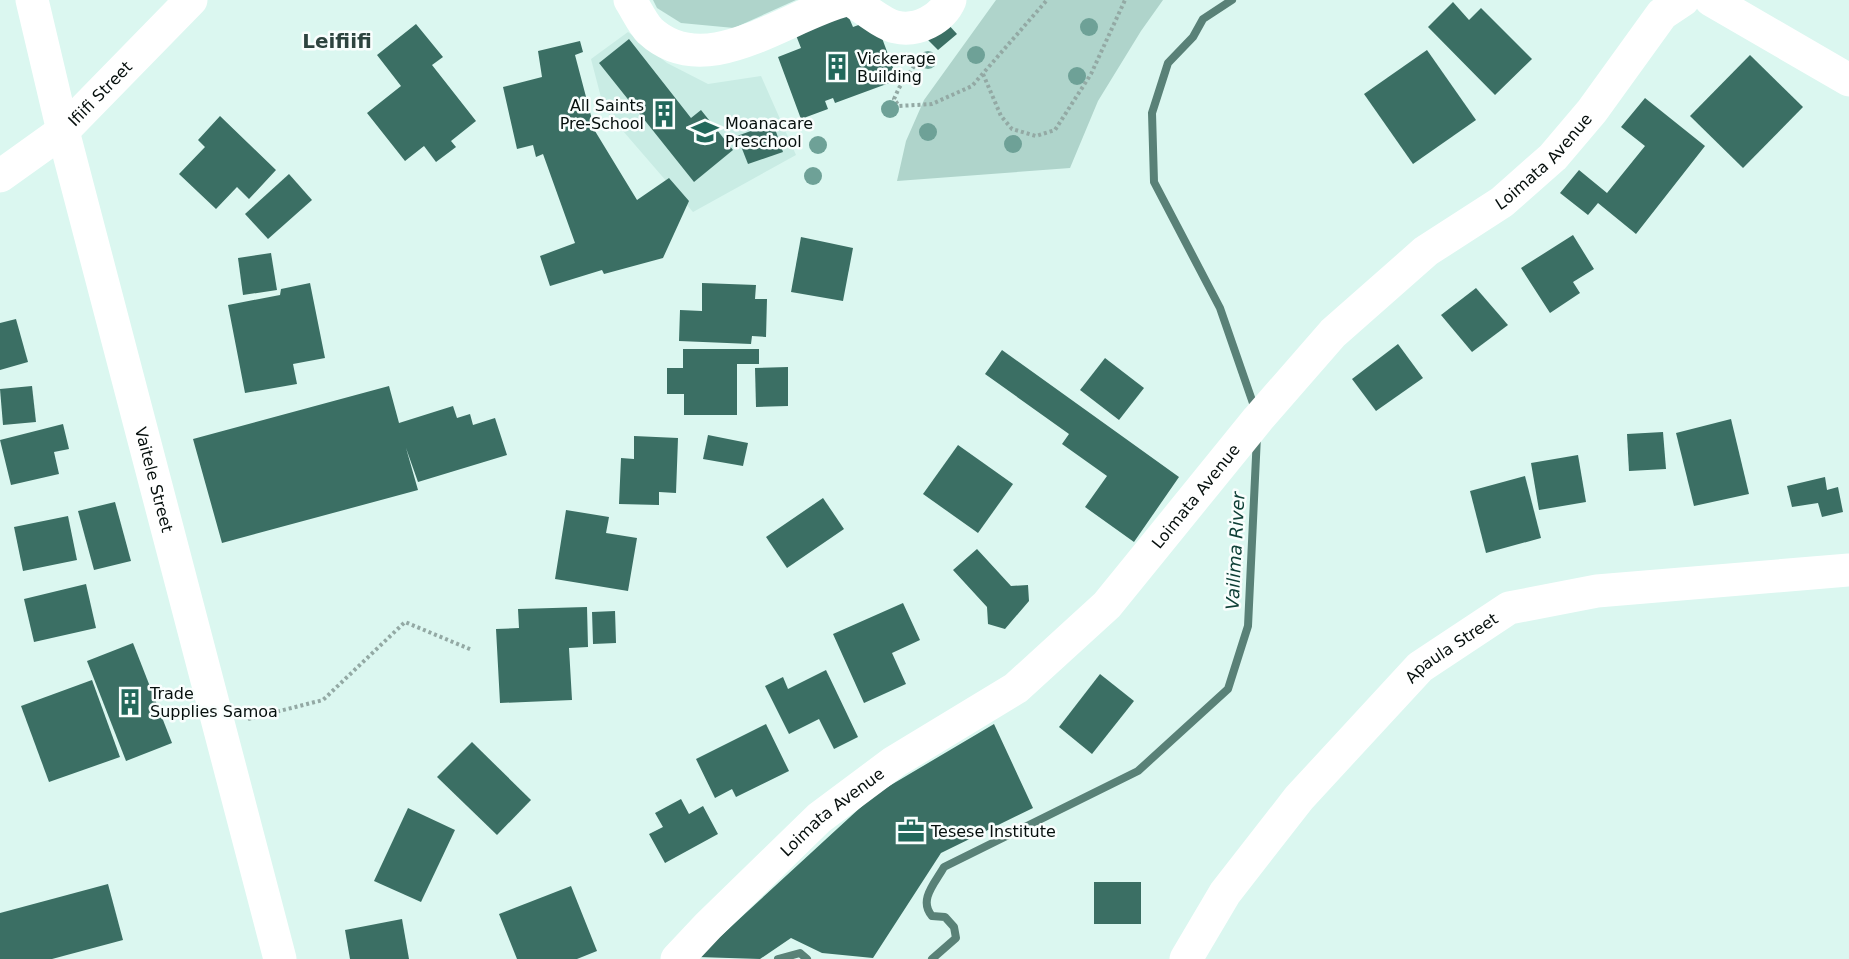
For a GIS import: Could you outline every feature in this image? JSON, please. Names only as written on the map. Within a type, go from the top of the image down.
[{"type":"street","name":"Vaitele Street","points":[[32,0],[63,131],[280,959]]},
{"type":"street","name":"Ifiifi Street","points":[[0,176],[63,131],[191,0]]},
{"type":"street","points":[[630,0],[649,30],[672,46],[697,52],[722,49],[827,5],[846,0]]},
{"type":"street","points":[[852,0],[895,27],[923,26],[946,9],[950,0]]},
{"type":"street","name":"Loimata Avenue","points":[[677,959],[819,818],[894,762],[1016,687],[1107,605],[1258,419],[1334,333],[1426,251],[1502,202],[1553,157],[1592,111],[1662,14],[1683,0]]},
{"type":"street","points":[[1712,0],[1849,80]]},
{"type":"street","name":"Apaula Street","points":[[1186,959],[1225,893],[1314,782],[1420,667],[1509,608],[1597,591],[1849,570]]},
{"type":"path","points":[[923,26],[922,55],[899,88],[894,99],[899,105],[933,104],[972,86],[1047,0]]},
{"type":"path","points":[[983,74],[1001,116],[1012,129],[1036,136],[1055,130],[1091,74],[1125,0]]},
{"type":"path","points":[[218,726],[323,700],[405,622],[472,650]]},
{"type":"shaded area","points":[[653,0],[796,0],[734,28],[681,23],[657,8]]},
{"type":"shaded area","points":[[996,0],[1163,0],[1098,101],[1070,168],[897,181],[906,141],[924,100]]},
{"type":"shaded area","name":"Moanacare Preschool","points":[[628,32],[667,63],[708,84],[761,76],[796,155],[693,212],[604,109],[591,59]]},
{"type":"building","points":[[1453,2],[1469,20],[1481,8],[1532,59],[1495,95],[1428,27]]},
{"type":"building","name":"Vickerage Building","points":[[844,6],[853,27],[875,19],[896,76],[890,77],[892,82],[835,103],[833,98],[825,101],[828,109],[801,119],[778,57],[801,48],[792,25]]},
{"type":"building","points":[[946,22],[957,34],[938,50],[927,39]]},
{"type":"building","points":[[416,24],[443,57],[432,65],[476,121],[451,141],[456,147],[436,162],[424,146],[405,161],[367,113],[401,86],[377,55]]},
{"type":"building","name":"All Saints Pre-School","points":[[629,39],[691,118],[701,110],[733,150],[694,182],[599,63]]},
{"type":"building","points":[[580,41],[583,52],[575,55],[595,131],[637,200],[669,178],[689,201],[663,258],[604,274],[602,270],[550,286],[540,256],[575,243],[543,154],[536,157],[533,145],[517,149],[503,87],[542,77],[538,51]]},
{"type":"building","points":[[1427,50],[1476,120],[1413,164],[1364,94]]},
{"type":"building","points":[[1750,55],[1803,107],[1743,168],[1690,116]]},
{"type":"building","points":[[1645,98],[1705,146],[1636,234],[1598,203],[1588,215],[1560,193],[1579,170],[1607,193],[1645,146],[1621,127]]},
{"type":"building","points":[[220,116],[276,170],[249,199],[237,187],[216,209],[179,174],[205,147],[198,140]]},
{"type":"building","points":[[773,123],[783,152],[748,164],[737,136]]},
{"type":"building","points":[[289,174],[312,200],[268,239],[245,214]]},
{"type":"building","points":[[1573,235],[1594,269],[1573,282],[1580,293],[1550,313],[1521,268]]},
{"type":"building","points":[[801,237],[853,248],[843,301],[791,292]]},
{"type":"building","points":[[271,253],[277,290],[243,295],[238,258]]},
{"type":"building","points":[[310,283],[325,358],[293,364],[297,384],[245,393],[228,305],[280,295],[281,289]]},
{"type":"building","points":[[702,283],[756,285],[755,299],[767,299],[766,337],[752,336],[751,344],[679,341],[680,310],[702,311]]},
{"type":"building","points":[[1476,288],[1508,325],[1472,352],[1441,315]]},
{"type":"building","points":[[16,319],[28,362],[0,370],[0,323]]},
{"type":"building","points":[[1398,344],[1423,378],[1376,411],[1352,379]]},
{"type":"building","points":[[683,349],[759,349],[759,364],[737,364],[737,415],[684,415],[684,394],[667,394],[667,368],[683,368]]},
{"type":"building","points":[[1002,350],[1179,477],[1134,542],[1085,507],[1107,476],[1062,444],[1069,434],[985,374]]},
{"type":"building","points":[[1105,358],[1144,388],[1119,420],[1080,390]]},
{"type":"building","points":[[788,367],[788,406],[756,407],[755,368]]},
{"type":"building","points":[[32,386],[36,422],[3,425],[0,389]]},
{"type":"building","points":[[389,386],[399,423],[453,406],[457,418],[470,414],[473,425],[495,418],[507,455],[418,482],[406,448],[418,490],[222,543],[193,439]]},
{"type":"building","points":[[1731,419],[1749,494],[1694,506],[1676,433]]},
{"type":"building","points":[[63,424],[69,449],[54,452],[59,474],[11,485],[0,440]]},
{"type":"building","points":[[1663,432],[1666,469],[1629,471],[1627,434]]},
{"type":"building","points":[[708,435],[748,443],[743,466],[703,459]]},
{"type":"building","points":[[634,436],[678,438],[676,493],[659,492],[659,505],[619,504],[621,458],[634,459]]},
{"type":"building","points":[[958,445],[1013,484],[978,533],[923,494]]},
{"type":"building","points":[[1578,455],[1586,502],[1539,510],[1531,463]]},
{"type":"building","points":[[1525,476],[1541,538],[1486,553],[1470,491]]},
{"type":"building","points":[[1825,477],[1827,490],[1838,487],[1843,512],[1822,517],[1818,503],[1792,507],[1787,486]]},
{"type":"building","points":[[823,498],[844,529],[787,568],[766,537]]},
{"type":"building","points":[[115,502],[131,561],[94,570],[78,511]]},
{"type":"building","points":[[566,510],[609,517],[606,533],[637,538],[628,591],[555,579]]},
{"type":"building","points":[[68,516],[77,560],[23,571],[14,527]]},
{"type":"building","points":[[977,549],[1011,586],[1028,585],[1029,601],[1005,629],[988,624],[987,607],[953,570]]},
{"type":"building","points":[[86,584],[96,628],[34,642],[24,599]]},
{"type":"building","points":[[903,603],[920,640],[892,653],[906,684],[864,703],[833,634]]},
{"type":"building","points":[[587,607],[588,647],[569,648],[572,700],[500,703],[496,629],[519,628],[518,609]]},
{"type":"building","points":[[615,611],[616,643],[593,644],[592,612]]},
{"type":"building","name":"Trade Supplies Samoa","points":[[133,643],[172,743],[126,761],[87,661]]},
{"type":"building","points":[[826,670],[858,737],[834,749],[819,719],[789,734],[765,686],[783,677],[788,689]]},
{"type":"building","points":[[1100,674],[1134,701],[1092,754],[1059,727]]},
{"type":"building","points":[[92,680],[120,757],[49,782],[21,706]]},
{"type":"building","points":[[766,724],[789,771],[736,797],[732,789],[715,798],[696,759]]},
{"type":"building","name":"Tesese Institute","points":[[994,724],[1033,808],[941,853],[873,958],[822,953],[791,938],[760,959],[698,957],[874,795]]},
{"type":"building","points":[[472,742],[531,800],[497,835],[437,777]]},
{"type":"building","points":[[681,799],[689,814],[703,806],[718,834],[665,863],[649,834],[663,827],[655,813]]},
{"type":"building","points":[[408,808],[455,830],[421,902],[374,881]]},
{"type":"building","points":[[1094,882],[1141,882],[1141,924],[1094,924]]},
{"type":"building","points":[[108,884],[123,940],[52,959],[0,959],[0,913]]},
{"type":"building","points":[[571,886],[597,951],[577,959],[517,959],[499,914]]},
{"type":"building","points":[[402,919],[409,959],[350,959],[345,930]]},
{"type":"waterway","name":"Vailima River","points":[[1232,0],[1203,19],[1193,37],[1168,63],[1152,113],[1154,182],[1220,308],[1255,409]]},
{"type":"waterway","name":"Vailima River","points":[[932,959],[956,938],[954,927],[945,917],[932,916],[928,910],[929,891],[944,867],[1138,771],[1228,689],[1248,626],[1257,436]]},
{"type":"waterway","name":"Vailima River","points":[[778,959],[800,953],[807,959]]},
{"type":"place","name":"Vickerage Building","points":[[837,67]]},
{"type":"place","name":"All Saints Pre-School","points":[[664,114]]},
{"type":"place","name":"Moanacare Preschool","points":[[705,132]]},
{"type":"place","name":"Trade Supplies Samoa","points":[[130,702]]},
{"type":"place","name":"Tesese Institute","points":[[911,831]]},
{"type":"district","name":"Leifiifi","points":[[337,41]]}]
